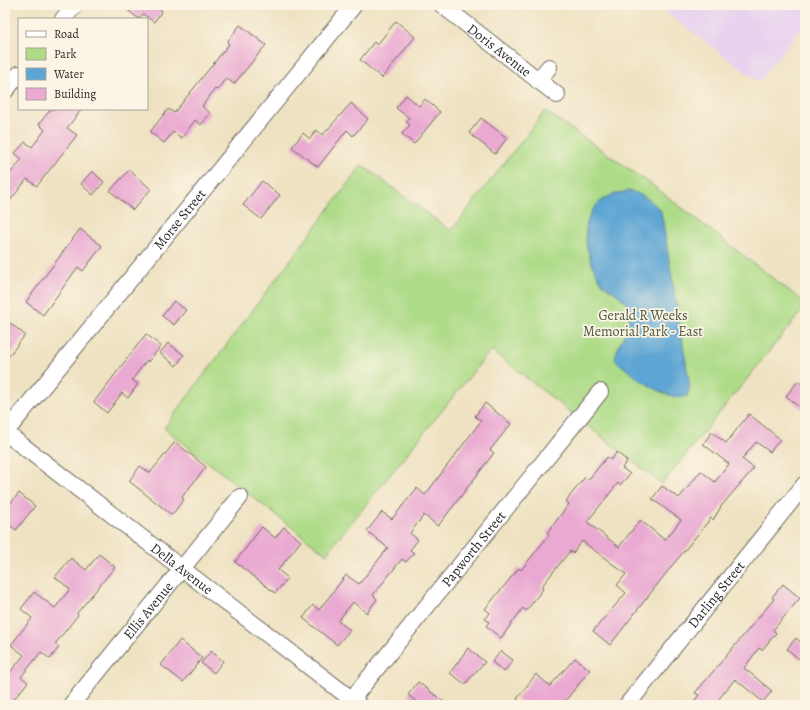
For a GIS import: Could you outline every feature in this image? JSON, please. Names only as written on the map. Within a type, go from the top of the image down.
[{"type":"street","points":[[65,18],[75,5]]},
{"type":"street","name":"Morse Street","points":[[5,433],[354,5]]},
{"type":"street","name":"Doris Avenue","points":[[442,5],[557,95]]},
{"type":"street","points":[[538,81],[548,67]]},
{"type":"street","points":[[5,91],[18,75]]},
{"type":"street","name":"Papworth Street","points":[[352,703],[600,392]]},
{"type":"street","name":"Della Avenue","points":[[5,433],[182,568],[352,703]]},
{"type":"street","name":"Darling Street","points":[[627,705],[805,484]]},
{"type":"street","name":"Ellis Avenue","points":[[71,705],[240,497]]},
{"type":"shaded area","points":[[656,5],[805,5],[805,24],[759,82]]},
{"type":"green space","name":"Gerald R Weeks Memorial Park - East","points":[[545,111],[651,184],[805,303],[805,307],[662,484],[491,350],[326,554],[164,428],[362,165],[451,231]]},
{"type":"water","points":[[629,191],[646,198],[661,211],[690,387],[687,396],[680,397],[660,391],[639,379],[615,359],[616,352],[629,321],[628,307],[623,299],[603,284],[593,266],[588,251],[586,237],[587,224],[591,212],[599,203],[612,195]]},
{"type":"building","points":[[121,5],[155,5],[162,11],[154,22],[143,14],[140,18]]},
{"type":"building","points":[[396,21],[415,37],[382,78],[360,60],[374,42],[377,45]]},
{"type":"building","points":[[240,25],[266,45],[234,84],[226,78],[217,90],[215,89],[202,106],[210,113],[201,125],[195,120],[182,138],[173,132],[164,143],[150,132],[168,109],[174,113],[229,44],[227,42]]},
{"type":"building","points":[[406,95],[419,106],[425,99],[440,112],[414,144],[402,134],[410,125],[406,122],[409,118],[396,108]]},
{"type":"building","points":[[351,103],[368,119],[353,136],[347,130],[318,167],[292,147],[303,133],[310,139],[316,130],[323,135]]},
{"type":"building","points":[[50,110],[81,110],[67,128],[77,135],[37,186],[27,179],[5,207],[5,180],[22,159],[15,153],[25,142],[32,147],[45,130],[39,124]]},
{"type":"building","points":[[481,118],[507,138],[495,154],[469,133]]},
{"type":"building","points":[[129,170],[151,189],[133,210],[110,191]]},
{"type":"building","points":[[92,171],[104,182],[93,195],[81,184]]},
{"type":"building","points":[[262,181],[280,195],[261,219],[243,205]]},
{"type":"building","points":[[80,229],[102,246],[83,271],[78,267],[43,315],[26,302]]},
{"type":"building","points":[[174,301],[186,310],[174,325],[162,316]]},
{"type":"building","points":[[5,319],[25,335],[5,361]]},
{"type":"building","points":[[146,334],[161,346],[148,362],[147,360],[132,380],[138,384],[128,398],[122,393],[107,413],[94,402]]},
{"type":"building","points":[[168,343],[184,355],[176,366],[160,353]]},
{"type":"building","points":[[798,381],[805,387],[805,412],[786,396]]},
{"type":"building","points":[[485,403],[511,424],[490,450],[494,453],[438,526],[424,515],[410,533],[418,540],[410,550],[414,553],[406,562],[402,559],[373,595],[377,599],[367,613],[353,602],[338,621],[350,630],[337,645],[303,618],[313,605],[319,610],[346,575],[359,584],[388,548],[367,531],[382,512],[392,519],[417,488],[425,495],[481,421],[475,416]]},
{"type":"building","points":[[749,414],[780,439],[770,452],[756,442],[742,459],[754,468],[722,505],[713,520],[711,518],[671,567],[610,645],[593,631],[626,593],[617,585],[626,574],[582,541],[573,553],[570,551],[541,587],[543,589],[526,611],[523,608],[501,638],[486,626],[489,622],[485,619],[490,613],[485,609],[519,568],[521,570],[549,535],[547,533],[569,504],[566,501],[585,477],[588,480],[607,457],[611,460],[617,452],[627,461],[622,468],[630,474],[620,485],[618,483],[587,522],[619,547],[640,520],[665,540],[681,520],[652,499],[662,486],[679,498],[701,471],[715,482],[729,464],[703,444],[712,432],[726,443]]},
{"type":"building","points":[[175,442],[206,467],[182,497],[184,499],[172,515],[129,481],[140,466],[150,473]]},
{"type":"building","points":[[19,493],[35,506],[16,530],[5,522],[5,510]]},
{"type":"building","points":[[262,527],[275,538],[284,527],[301,541],[278,570],[288,578],[275,593],[235,562]]},
{"type":"building","points":[[99,554],[115,567],[77,613],[78,615],[55,644],[59,647],[50,659],[41,652],[21,677],[28,682],[9,705],[5,705],[5,679],[24,655],[11,645],[32,618],[21,609],[34,592],[55,608],[70,589],[55,577],[71,558],[86,570]]},
{"type":"building","points":[[783,584],[800,598],[773,630],[776,633],[762,650],[759,648],[744,668],[772,691],[763,702],[735,679],[714,705],[691,705],[699,695],[695,693],[774,599],[772,597]]},
{"type":"building","points":[[796,638],[805,646],[805,650],[799,659],[787,649]]},
{"type":"building","points":[[180,640],[202,658],[183,682],[161,665]]},
{"type":"building","points":[[468,648],[485,662],[465,684],[450,673]]},
{"type":"building","points":[[211,651],[223,661],[214,673],[201,663]]},
{"type":"building","points":[[501,651],[513,660],[504,672],[492,662]]},
{"type":"building","points":[[575,658],[590,670],[562,705],[525,705],[517,699],[536,674],[550,686]]},
{"type":"building","points":[[418,682],[448,705],[421,705],[408,695]]}]
